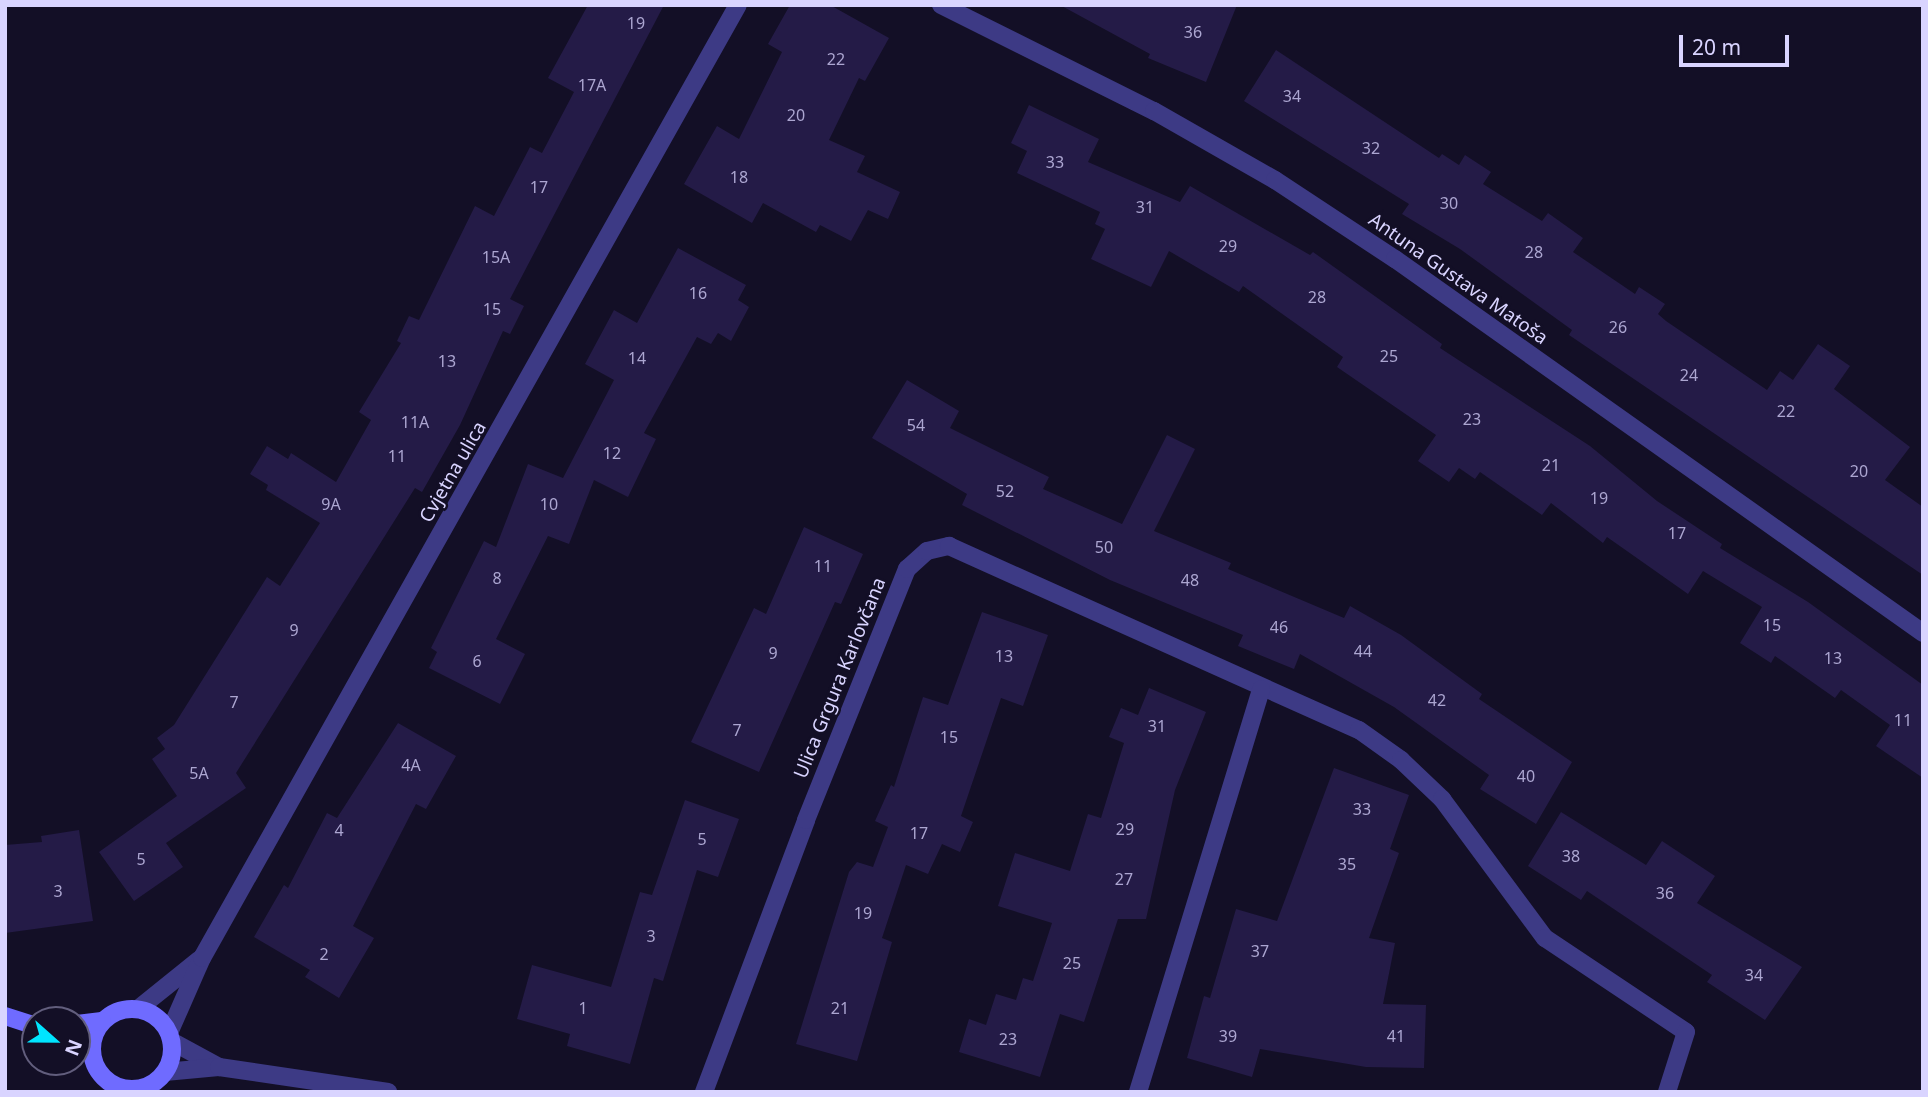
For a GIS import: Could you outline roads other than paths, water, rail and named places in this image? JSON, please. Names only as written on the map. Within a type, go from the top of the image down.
[{"type":"main road","points":[[91,1060],[116,1089],[131,1089],[158,1082],[170,1037],[162,1021],[138,1009],[112,1013],[102,1021],[92,1045],[95,1062]]},
{"type":"main road","points":[[91,1022],[102,1021]]},
{"type":"street","name":"Cvjetna ulica","points":[[170,1037],[202,958],[738,5]]},
{"type":"street","name":"Antuna Gustava Matoša","points":[[941,5],[1154,111],[1275,180],[1406,267],[1923,633]]},
{"type":"street","name":"Ulica Grgura Karlovčana","points":[[704,1092],[806,820],[907,569],[927,551],[949,546],[1261,689],[1359,730],[1401,760],[1442,799],[1545,938],[1686,1032],[1667,1092]]},
{"type":"street","points":[[1138,1092],[1261,689]]},
{"type":"street","points":[[138,1009],[202,958]]},
{"type":"street","points":[[170,1037],[219,1067]]},
{"type":"street","points":[[158,1082],[219,1067],[388,1092]]}]
